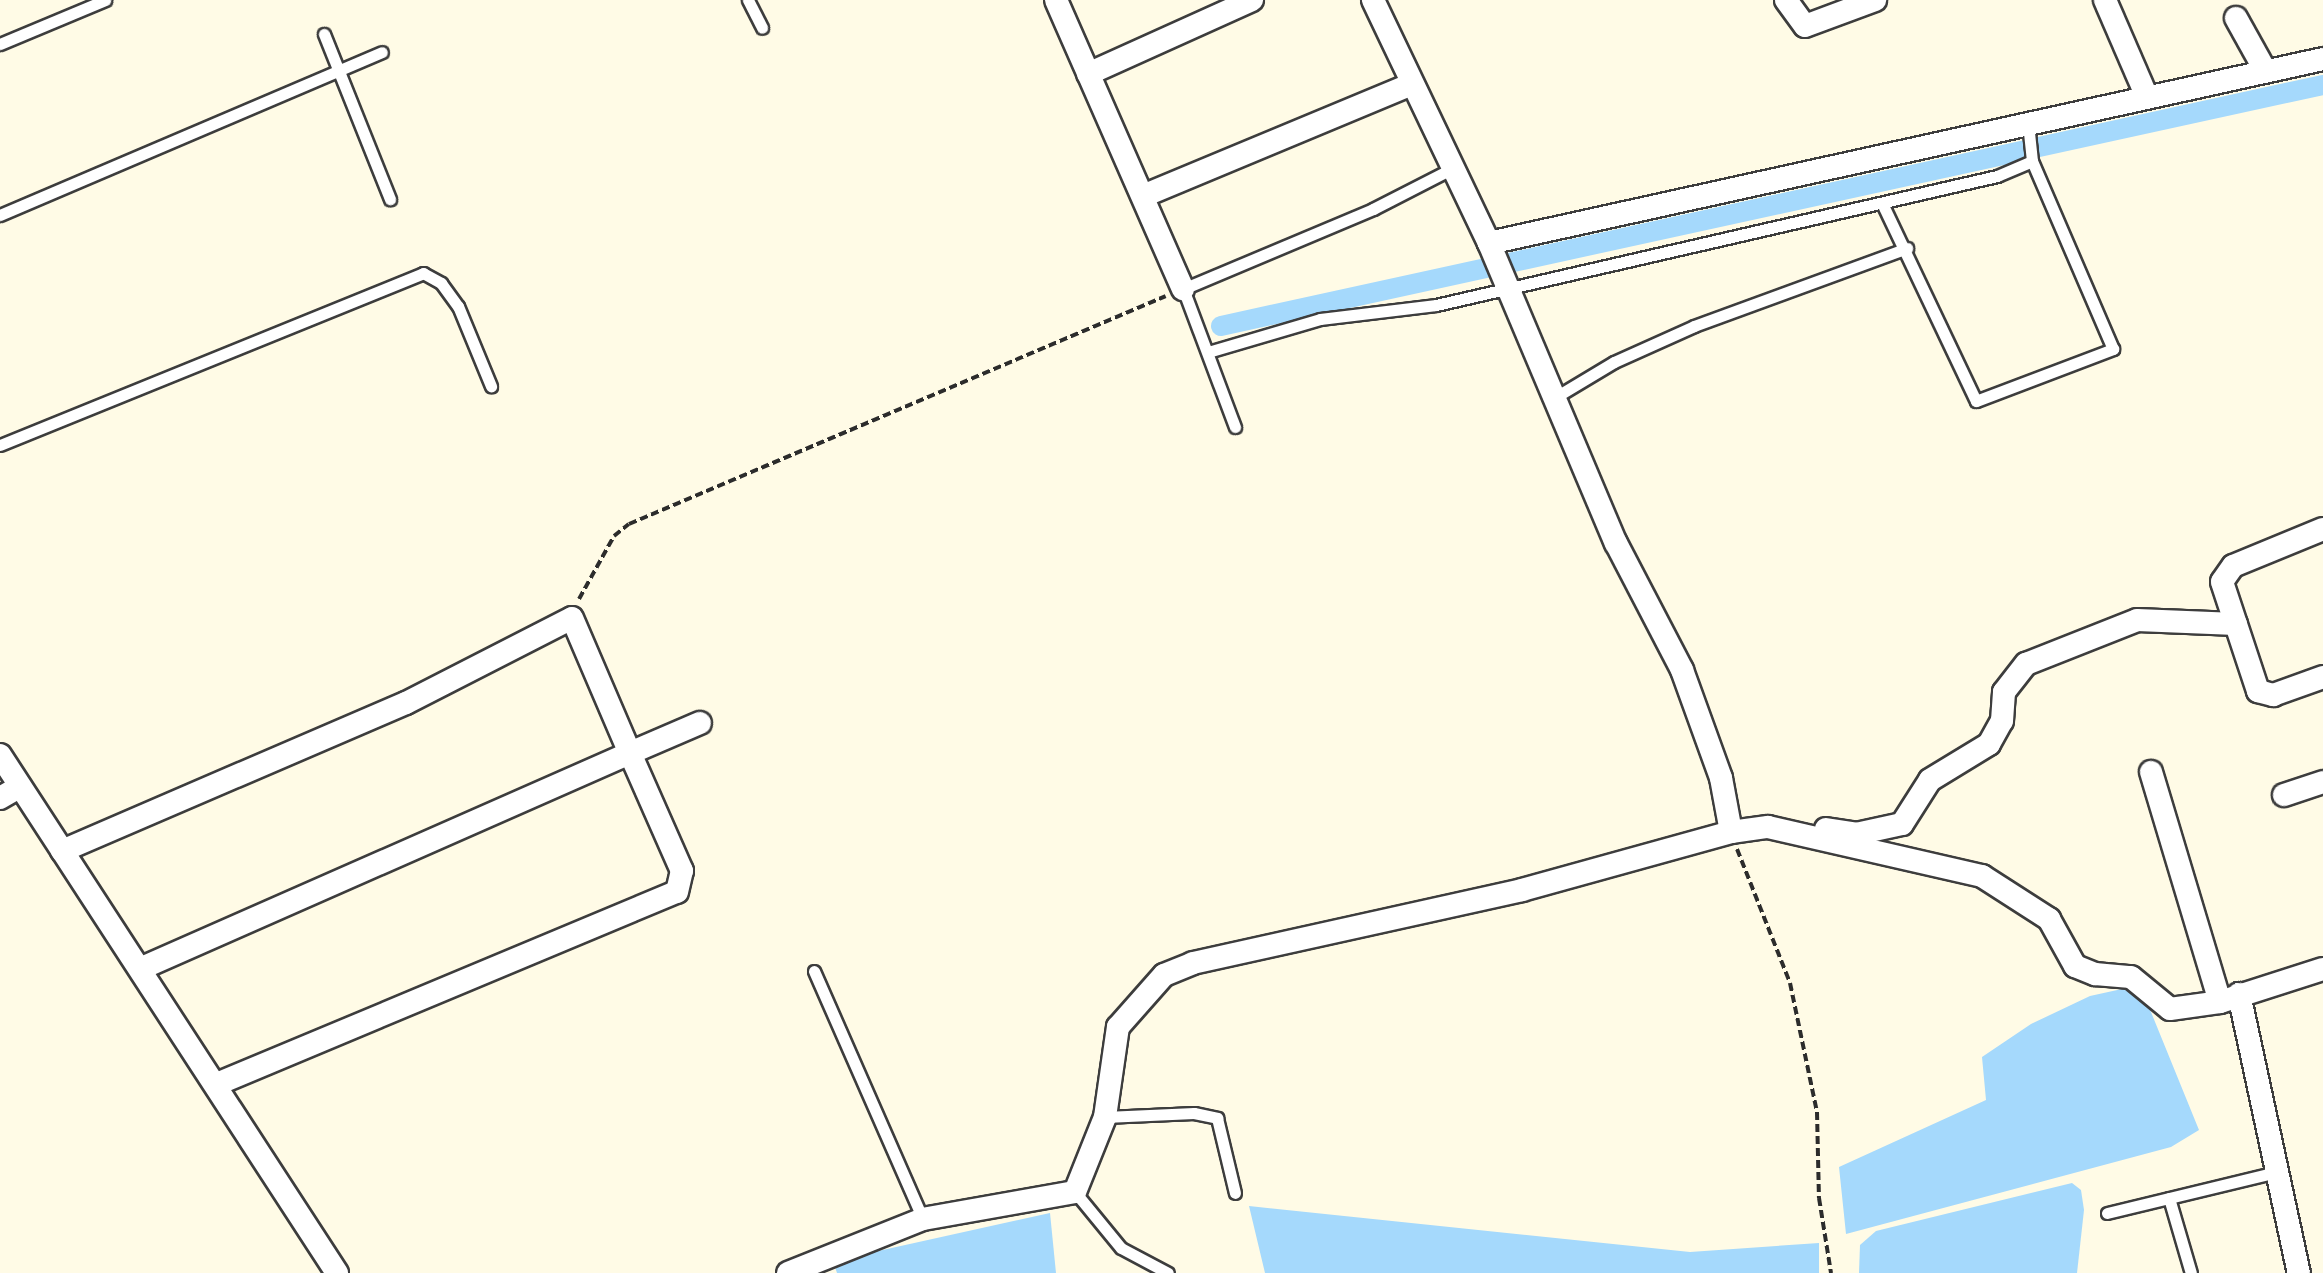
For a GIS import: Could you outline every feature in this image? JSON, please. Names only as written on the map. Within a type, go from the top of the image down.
[{"type":"street","points":[[1056,0],[1183,289]]},
{"type":"street","points":[[1088,74],[1252,0]]},
{"type":"street","points":[[1373,0],[1451,169],[1489,243],[1616,543],[1682,670],[1721,778],[1731,832]]},
{"type":"street","points":[[1786,0],[1805,26],[1875,0]]},
{"type":"street","points":[[2105,0],[2147,97]]},
{"type":"street","points":[[2236,18],[2265,70]]},
{"type":"street","points":[[1489,243],[2323,59]]},
{"type":"street","points":[[1143,196],[1412,84]]},
{"type":"street","points":[[2323,529],[2224,573],[2236,624],[2258,691],[2273,695],[2323,677]]},
{"type":"street","points":[[62,851],[406,703],[572,618],[682,871],[677,892],[217,1084]]},
{"type":"street","points":[[788,1273],[923,1219],[1075,1192],[1105,1117],[1118,1027],[1164,975],[1193,963],[1522,890],[1731,832],[1795,820],[1841,833],[1896,829],[1930,780],[1989,744],[2002,721],[2004,692],[2026,664],[2137,620],[2236,624]]},
{"type":"street","points":[[142,968],[700,723]]},
{"type":"street","points":[[0,755],[10,792],[62,851],[142,968],[337,1273]]},
{"type":"street","points":[[2151,772],[2230,998],[2277,1172],[2299,1273]]},
{"type":"street","points":[[2284,795],[2323,782]]},
{"type":"street","points":[[1768,827],[1982,876],[2049,919],[2075,966],[2095,974],[2131,977],[2170,1009],[2230,998],[2323,969]]},
{"type":"lane","points":[[0,44],[105,0]]},
{"type":"lane","points":[[748,0],[762,28]]},
{"type":"lane","points":[[324,34],[390,199]]},
{"type":"lane","points":[[0,215],[382,52]]},
{"type":"lane","points":[[1882,203],[1907,248],[1976,401],[2113,349],[2032,161],[2028,123]]},
{"type":"lane","points":[[1208,352],[1320,319],[1436,305],[1502,278],[1882,203],[1997,176],[2032,161]]},
{"type":"lane","points":[[1235,427],[1183,289],[1373,209],[1451,169]]},
{"type":"lane","points":[[1554,398],[1614,362],[1694,326],[1907,248]]},
{"type":"lane","points":[[0,445],[423,273],[441,283],[458,306],[491,386]]},
{"type":"lane","points":[[814,971],[923,1219]]},
{"type":"lane","points":[[1105,1117],[1194,1113],[1217,1118],[1235,1193]]},
{"type":"lane","points":[[2107,1213],[2277,1172]]},
{"type":"lane","points":[[1075,1192],[1121,1248],[1168,1273]]},
{"type":"lane","points":[[2169,1198],[2191,1273]]},
{"type":"path","points":[[572,618],[614,536],[629,524],[1183,289]]},
{"type":"path","points":[[1731,832],[1790,983],[1817,1112],[1819,1198],[1831,1273]]},
{"type":"water","points":[[2140,985],[2199,1130],[2171,1147],[1846,1234],[1839,1167],[1986,1100],[1982,1057],[2031,1024],[2090,996]]},
{"type":"water","points":[[2072,1183],[2081,1190],[2084,1210],[2077,1273],[1859,1273],[1860,1245],[1876,1231]]},
{"type":"water","points":[[1249,1206],[1690,1252],[1819,1243],[1819,1273],[1265,1273]]},
{"type":"water","points":[[1050,1213],[1056,1273],[837,1273],[833,1261]]},
{"type":"waterway","points":[[1221,326],[2323,85]]}]
